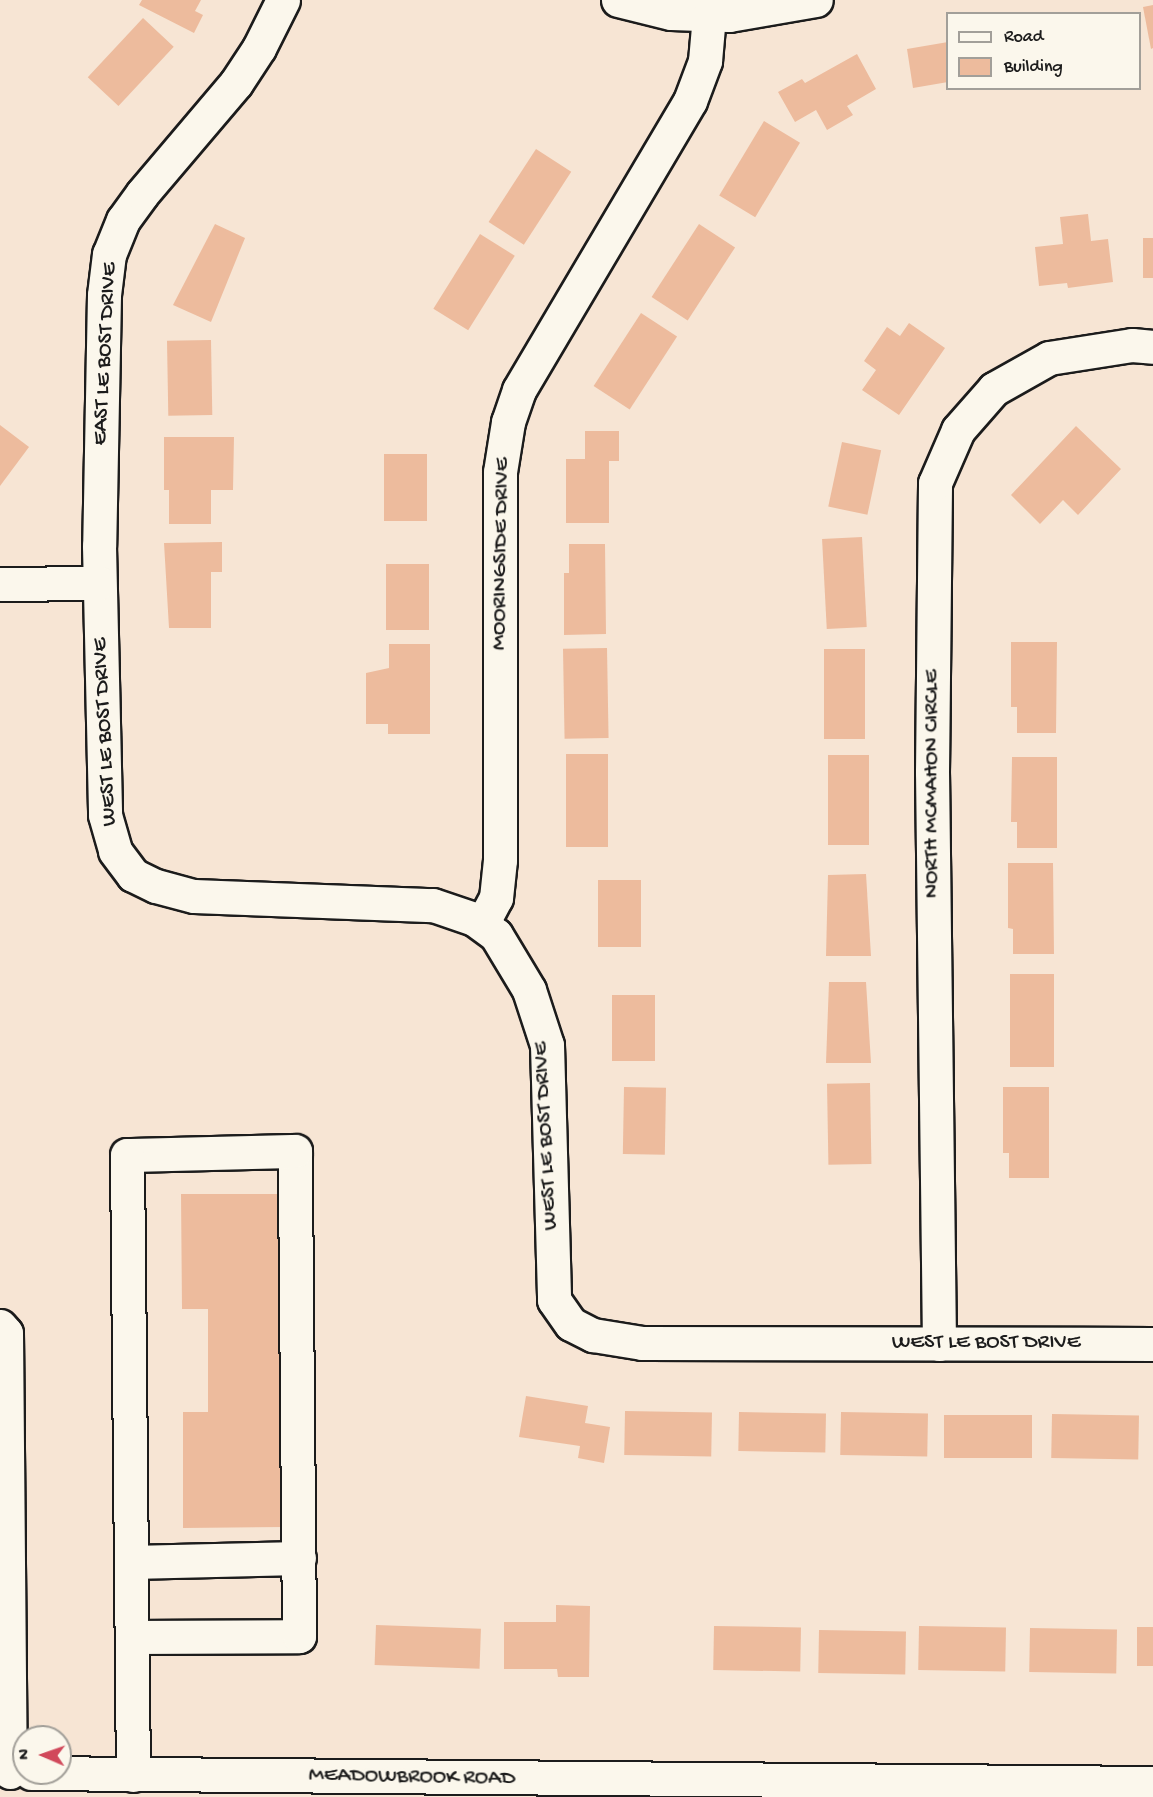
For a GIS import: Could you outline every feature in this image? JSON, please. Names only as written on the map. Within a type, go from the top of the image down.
[{"type":"street","name":"EAST LE BOST DRIVE","points":[[99,583],[104,296],[109,254],[123,220],[142,194],[236,83],[260,48],[283,0]]},
{"type":"street","points":[[618,0],[671,13],[709,15],[816,0]]},
{"type":"street","name":"MOORINGSIDE DRIVE","points":[[482,924],[496,898],[500,860],[500,472],[508,422],[519,390],[690,101],[705,61],[709,15]]},
{"type":"street","name":"NORTH MCMAHON CIRCLE","points":[[939,1344],[932,784],[935,483],[958,430],[994,389],[1049,358],[1143,346]]},
{"type":"street","points":[[0,584],[99,583]]},
{"type":"street","name":"WEST LE BOST DRIVE","points":[[99,583],[105,815],[115,851],[133,875],[156,886],[194,896],[433,905],[482,924],[496,934],[512,958],[529,990],[547,1045],[554,1300],[571,1324],[593,1335],[642,1343],[1153,1344]]},
{"type":"street","points":[[132,1636],[299,1636],[296,1151],[127,1155],[132,1636],[150,1783]]},
{"type":"street","points":[[0,1326],[6,1333],[4,1668],[12,1738]]},
{"type":"street","points":[[131,1562],[299,1558]]},
{"type":"street","name":"MEADOWBROOK ROAD","points":[[72,1775],[150,1783],[918,1790],[1153,1783]]},
{"type":"building","points":[[142,0],[201,0],[195,11],[203,15],[194,33],[139,5]]},
{"type":"building","points":[[1153,5],[1153,48],[1151,49],[1143,7]]},
{"type":"building","points":[[143,18],[174,47],[118,106],[88,77]]},
{"type":"building","points":[[946,42],[946,82],[913,88],[907,49]]},
{"type":"building","points":[[857,54],[876,89],[847,106],[853,115],[827,130],[816,110],[795,122],[778,92],[802,79],[805,83]]},
{"type":"building","points":[[764,121],[800,143],[755,217],[719,196]]},
{"type":"building","points":[[536,149],[571,172],[524,245],[489,222]]},
{"type":"building","points":[[1088,214],[1091,241],[1108,239],[1113,282],[1068,288],[1067,283],[1039,286],[1035,247],[1063,244],[1060,217]]},
{"type":"building","points":[[215,224],[245,238],[211,322],[173,305]]},
{"type":"building","points":[[699,224],[735,247],[688,320],[652,297]]},
{"type":"building","points":[[480,234],[515,256],[468,330],[433,309]]},
{"type":"building","points":[[1143,238],[1153,238],[1153,278],[1143,278]]},
{"type":"building","points":[[641,313],[677,336],[630,409],[594,386]]},
{"type":"building","points":[[909,323],[945,348],[899,415],[862,390],[876,370],[864,361],[887,327],[900,336]]},
{"type":"building","points":[[211,340],[212,415],[168,416],[167,341]]},
{"type":"building","points":[[0,425],[29,447],[0,486]]},
{"type":"building","points":[[1076,426],[1121,469],[1078,515],[1063,500],[1040,524],[1011,495]]},
{"type":"building","points":[[585,431],[619,431],[619,461],[609,461],[609,523],[566,523],[566,459],[585,459]]},
{"type":"building","points":[[164,437],[234,437],[233,490],[211,490],[211,524],[169,524],[169,490],[164,490]]},
{"type":"building","points":[[842,442],[881,450],[867,515],[828,507]]},
{"type":"building","points":[[384,454],[427,454],[427,521],[384,521]]},
{"type":"building","points":[[862,537],[867,627],[827,629],[822,539]]},
{"type":"building","points":[[222,542],[222,572],[211,572],[211,628],[169,628],[164,543]]},
{"type":"building","points":[[569,544],[605,544],[606,634],[564,635],[564,573],[569,573]]},
{"type":"building","points":[[386,564],[429,564],[429,630],[386,630]]},
{"type":"building","points":[[1011,642],[1057,642],[1056,733],[1017,733],[1017,707],[1011,707]]},
{"type":"building","points":[[389,644],[430,644],[430,734],[388,734],[388,724],[366,724],[366,673],[389,668]]},
{"type":"building","points":[[607,648],[609,738],[565,739],[563,649]]},
{"type":"building","points":[[824,649],[865,649],[865,739],[824,739]]},
{"type":"building","points":[[566,754],[608,754],[608,847],[566,847]]},
{"type":"building","points":[[828,755],[869,755],[869,845],[828,845]]},
{"type":"building","points":[[1012,757],[1057,757],[1057,848],[1017,848],[1017,822],[1011,822]]},
{"type":"building","points":[[1008,863],[1053,863],[1054,954],[1013,954],[1013,929],[1008,928]]},
{"type":"building","points":[[866,874],[871,956],[826,956],[828,875]]},
{"type":"building","points":[[598,880],[641,880],[641,947],[598,947]]},
{"type":"building","points":[[1010,974],[1054,974],[1054,1067],[1010,1067]]},
{"type":"building","points":[[829,982],[866,982],[871,1063],[826,1063]]},
{"type":"building","points":[[612,995],[655,995],[655,1061],[612,1061]]},
{"type":"building","points":[[870,1083],[871,1164],[828,1165],[827,1084]]},
{"type":"building","points":[[624,1087],[666,1088],[665,1155],[623,1154]]},
{"type":"building","points":[[1003,1087],[1049,1087],[1049,1178],[1009,1178],[1009,1153],[1003,1153]]},
{"type":"building","points":[[181,1194],[283,1194],[285,1527],[183,1528],[183,1412],[208,1412],[208,1309],[182,1309]]},
{"type":"building","points":[[526,1396],[588,1406],[585,1423],[610,1427],[604,1463],[578,1458],[580,1446],[519,1437]]},
{"type":"building","points":[[625,1411],[712,1413],[711,1457],[624,1455]]},
{"type":"building","points":[[739,1412],[826,1414],[825,1453],[738,1451]]},
{"type":"building","points":[[841,1412],[928,1414],[927,1457],[840,1455]]},
{"type":"building","points":[[1052,1414],[1139,1416],[1138,1460],[1051,1458]]},
{"type":"building","points":[[944,1415],[1032,1415],[1032,1458],[944,1458]]},
{"type":"building","points":[[556,1605],[590,1606],[589,1677],[558,1677],[557,1669],[504,1669],[504,1622],[556,1622]]},
{"type":"building","points":[[376,1625],[481,1629],[480,1669],[375,1665]]},
{"type":"building","points":[[714,1626],[801,1628],[800,1672],[713,1670]]},
{"type":"building","points":[[919,1626],[1006,1628],[1005,1672],[918,1670]]},
{"type":"building","points":[[1137,1627],[1153,1627],[1153,1666],[1137,1666]]},
{"type":"building","points":[[1030,1628],[1117,1630],[1116,1674],[1029,1672]]},
{"type":"building","points":[[819,1630],[906,1632],[905,1675],[818,1673]]}]
